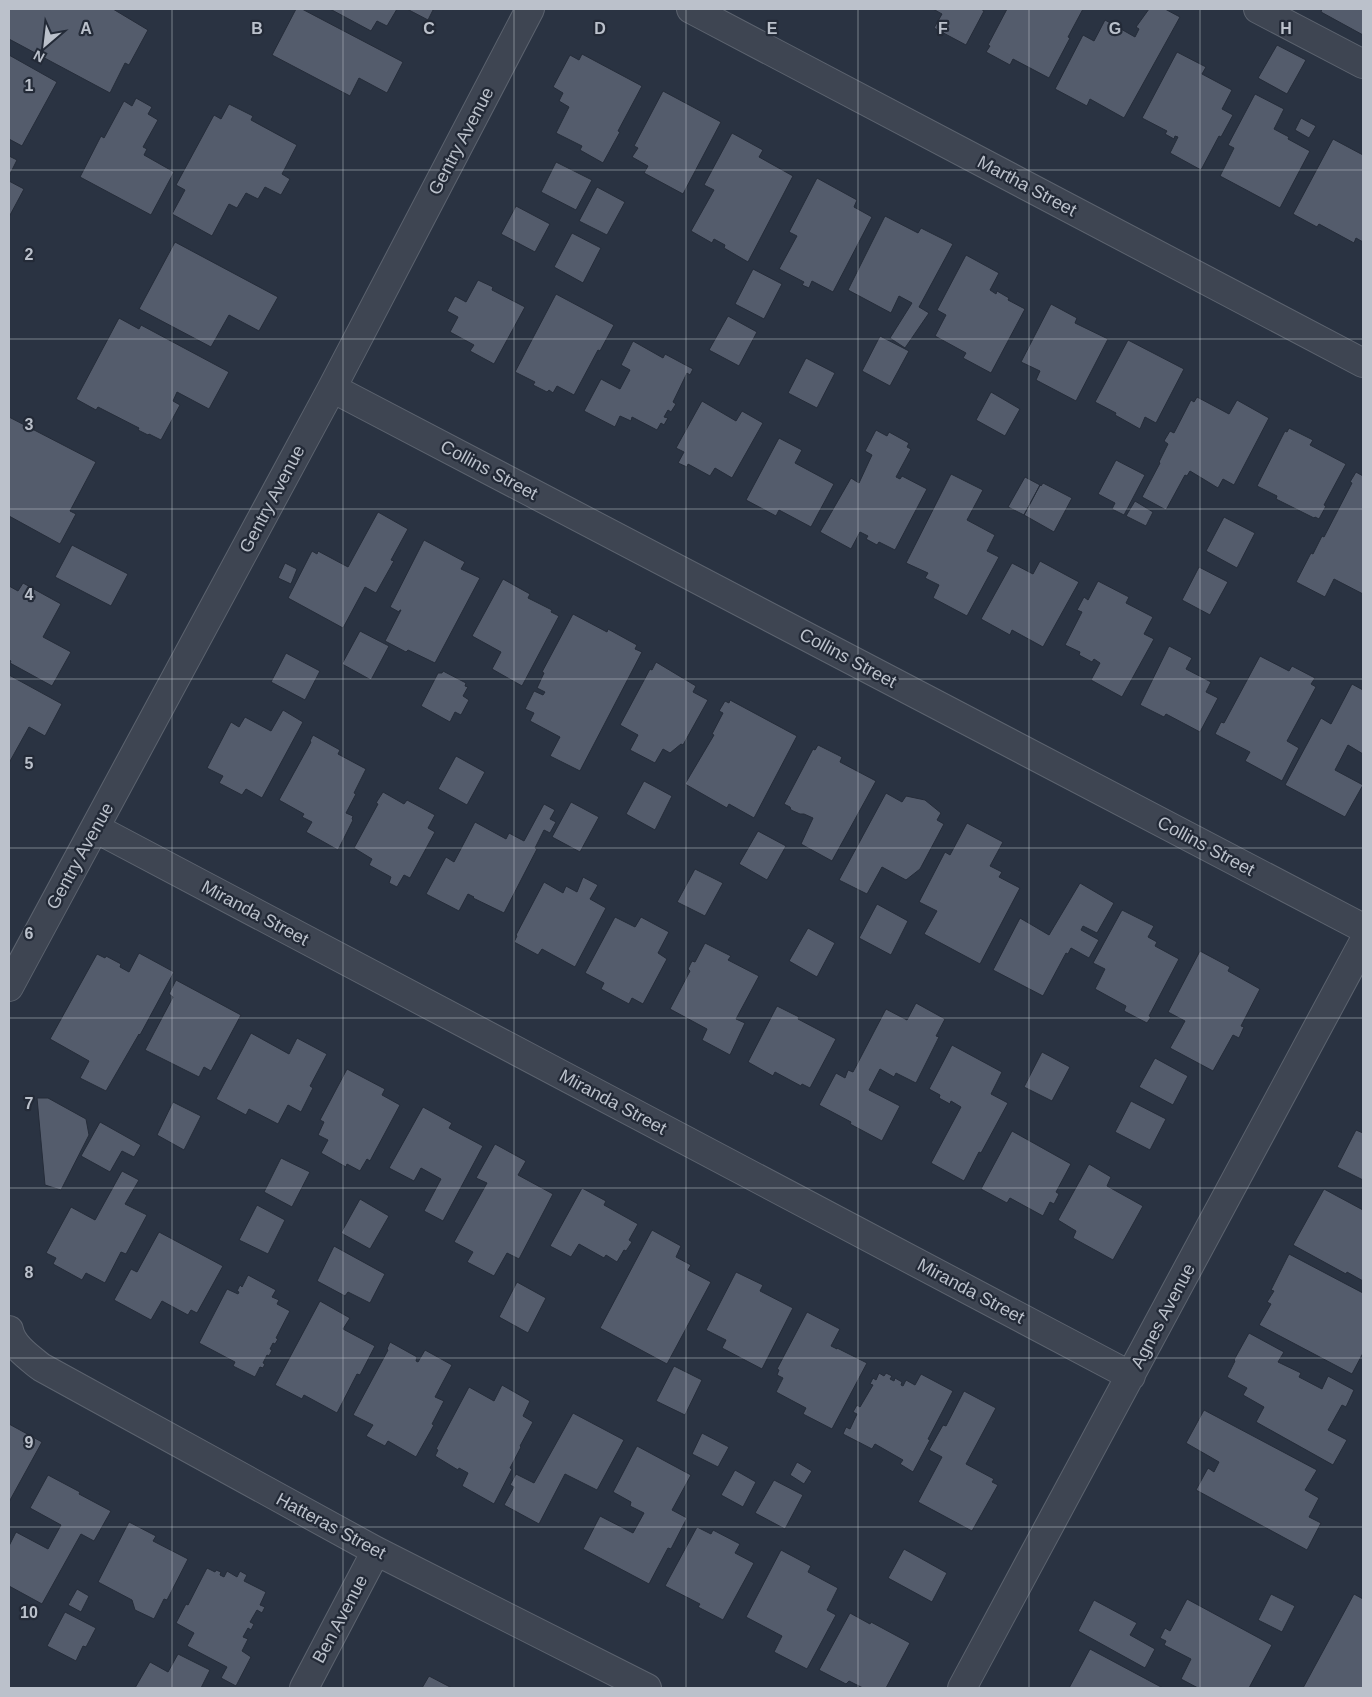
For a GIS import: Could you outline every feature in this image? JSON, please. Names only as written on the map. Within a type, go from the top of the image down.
[{"type":"street","name":"Gentry Avenue","points":[[9,987],[332,388],[530,9]]},
{"type":"street","name":"Martha Street","points":[[691,9],[1363,363]]},
{"type":"street","points":[[1258,9],[1363,64]]},
{"type":"street","name":"Collins Street","points":[[332,388],[1363,928]]},
{"type":"street","name":"Miranda Street","points":[[95,828],[1131,1376]]},
{"type":"street","name":"Agnes Avenue","points":[[962,1688],[1363,943]]},
{"type":"street","name":"Hatteras Street","points":[[15,1340],[41,1367],[376,1551],[647,1688]]},
{"type":"street","name":"Ben Avenue","points":[[304,1688],[376,1551]]},
{"type":"building","points":[[9,9],[113,9],[148,30],[129,65],[125,63],[110,93],[9,39]]},
{"type":"building","points":[[296,9],[302,9],[403,62],[387,93],[359,78],[350,96],[272,55]]},
{"type":"building","points":[[330,9],[397,9],[387,26],[377,21],[371,31]]},
{"type":"building","points":[[407,9],[435,9],[428,20]]},
{"type":"building","points":[[933,9],[981,9],[984,11],[966,45],[934,28],[942,14]]},
{"type":"building","points":[[1007,9],[1083,9],[1049,78],[1013,59],[1010,65],[986,52]]},
{"type":"building","points":[[1149,9],[1165,9],[1180,17],[1124,118],[1090,99],[1087,106],[1055,89],[1083,35],[1094,41],[1105,20],[1135,37],[1139,29],[1136,27]]},
{"type":"building","points":[[1322,9],[1363,9],[1363,35],[1321,12]]},
{"type":"building","points":[[1277,45],[1306,60],[1287,94],[1258,78]]},
{"type":"building","points":[[1177,52],[1206,67],[1202,74],[1232,90],[1222,109],[1233,115],[1221,137],[1219,136],[1201,170],[1170,153],[1178,137],[1175,136],[1174,139],[1165,134],[1167,131],[1142,118]]},
{"type":"building","points":[[582,54],[642,86],[603,163],[580,150],[582,146],[556,133],[569,107],[559,101],[563,93],[553,87],[570,55],[579,60]]},
{"type":"building","points":[[9,55],[57,82],[22,146],[9,139]]},
{"type":"building","points":[[663,91],[721,122],[683,194],[644,173],[648,166],[632,157],[638,148],[634,146]]},
{"type":"building","points":[[1255,94],[1284,109],[1274,129],[1310,151],[1280,208],[1220,176],[1234,148],[1228,145]]},
{"type":"building","points":[[136,98],[152,107],[148,114],[158,120],[143,147],[147,149],[144,155],[174,172],[151,215],[80,177],[101,136],[104,138],[124,101],[132,106]]},
{"type":"building","points":[[229,104],[253,116],[251,120],[297,145],[282,174],[290,179],[281,195],[265,187],[258,199],[246,193],[237,208],[229,204],[212,236],[172,214],[185,190],[176,185],[214,115],[221,119]]},
{"type":"building","points":[[1301,118],[1316,126],[1309,138],[1295,130]]},
{"type":"building","points":[[732,133],[763,150],[759,157],[793,176],[748,262],[724,248],[725,245],[714,239],[712,243],[691,231],[714,190],[704,185]]},
{"type":"building","points":[[1333,139],[1363,155],[1363,242],[1356,238],[1354,243],[1319,224],[1317,227],[1293,214]]},
{"type":"building","points":[[9,156],[17,160],[9,176]]},
{"type":"building","points":[[556,162],[592,180],[576,210],[541,192]]},
{"type":"building","points":[[817,178],[857,200],[854,207],[872,217],[833,292],[812,281],[809,288],[802,285],[804,282],[779,269],[797,236],[789,232]]},
{"type":"building","points":[[9,181],[24,189],[9,217]]},
{"type":"building","points":[[597,187],[625,202],[607,235],[579,221]]},
{"type":"building","points":[[516,206],[550,224],[535,252],[501,234]]},
{"type":"building","points":[[885,216],[918,233],[921,228],[953,244],[919,307],[929,313],[905,348],[890,338],[912,303],[899,296],[891,313],[848,290]]},
{"type":"building","points":[[572,233],[601,248],[583,283],[554,267]]},
{"type":"building","points":[[175,242],[278,297],[259,331],[229,315],[211,347],[139,309]]},
{"type":"building","points":[[966,255],[999,273],[990,290],[996,294],[997,291],[1009,298],[1008,300],[1025,309],[991,373],[963,358],[966,353],[935,336],[946,315],[937,310]]},
{"type":"building","points":[[753,269],[782,284],[764,319],[735,304]]},
{"type":"building","points":[[478,280],[493,287],[492,290],[525,307],[494,364],[470,351],[474,345],[450,332],[458,317],[447,311],[455,296],[466,302]]},
{"type":"building","points":[[556,294],[614,325],[574,395],[557,386],[553,393],[549,390],[547,392],[533,385],[535,382],[515,372]]},
{"type":"building","points":[[1051,304],[1077,318],[1075,323],[1108,339],[1076,401],[1036,380],[1040,371],[1021,362]]},
{"type":"building","points":[[728,316],[757,332],[739,366],[709,350]]},
{"type":"building","points":[[119,318],[139,329],[141,325],[229,372],[209,409],[177,392],[173,401],[180,405],[161,440],[138,430],[139,428],[98,407],[96,410],[76,399]]},
{"type":"building","points":[[880,336],[909,351],[890,386],[862,371]]},
{"type":"building","points":[[1128,340],[1184,369],[1156,423],[1145,417],[1140,429],[1095,402]]},
{"type":"building","points":[[633,341],[663,358],[665,354],[693,369],[690,375],[687,373],[673,402],[676,404],[671,412],[668,410],[664,417],[668,418],[664,425],[661,423],[657,430],[632,417],[631,421],[620,416],[615,427],[584,411],[601,379],[620,389],[630,370],[621,365]]},
{"type":"building","points":[[806,358],[835,373],[817,408],[788,393]]},
{"type":"building","points":[[991,392],[1020,409],[1005,436],[976,420]]},
{"type":"building","points":[[1197,397],[1229,414],[1237,400],[1269,418],[1234,485],[1223,479],[1218,488],[1190,471],[1187,476],[1185,475],[1166,510],[1142,497],[1168,444],[1164,441],[1170,431],[1174,433],[1191,400],[1194,402]]},
{"type":"building","points":[[702,401],[736,421],[742,411],[763,423],[732,478],[715,468],[710,476],[688,464],[687,467],[678,463],[684,452],[676,448]]},
{"type":"building","points":[[9,417],[96,462],[70,511],[76,514],[60,544],[9,516]]},
{"type":"building","points":[[1289,428],[1313,440],[1310,445],[1346,464],[1324,505],[1326,506],[1319,519],[1276,499],[1277,496],[1257,486],[1285,431],[1287,432]]},
{"type":"building","points":[[876,430],[887,436],[889,432],[909,443],[907,447],[911,449],[896,477],[900,479],[902,476],[927,489],[895,550],[879,542],[877,545],[866,539],[868,536],[860,532],[851,549],[820,532],[851,478],[859,483],[872,455],[865,451]]},
{"type":"building","points":[[779,438],[802,450],[795,463],[834,484],[811,527],[779,510],[776,516],[746,500]]},
{"type":"building","points":[[1116,460],[1145,475],[1124,515],[1112,509],[1115,503],[1098,494]]},
{"type":"building","points":[[1356,472],[1363,476],[1363,594],[1334,579],[1325,597],[1296,582],[1311,553],[1313,554],[1322,536],[1324,537]]},
{"type":"building","points":[[951,474],[983,490],[967,520],[995,535],[987,551],[999,557],[967,616],[933,598],[939,585],[925,578],[928,573],[906,563]]},
{"type":"building","points":[[1025,477],[1040,485],[1024,515],[1008,507]]},
{"type":"building","points":[[1043,483],[1072,498],[1054,532],[1024,515],[1040,485]]},
{"type":"building","points":[[1135,501],[1153,512],[1146,526],[1126,516]]},
{"type":"building","points":[[378,512],[408,529],[391,560],[394,561],[376,593],[365,587],[343,628],[288,598],[312,551],[317,554],[318,551],[348,567]]},
{"type":"building","points":[[1224,517],[1255,533],[1237,568],[1206,551]]},
{"type":"building","points":[[424,540],[465,562],[461,569],[480,578],[435,663],[408,650],[406,652],[385,641],[401,610],[399,612],[390,607]]},
{"type":"building","points":[[72,545],[128,574],[111,606],[55,577]]},
{"type":"building","points":[[1040,561],[1079,582],[1043,647],[1012,630],[1010,635],[981,619],[1012,563],[1033,574]]},
{"type":"building","points":[[285,563],[297,569],[291,584],[278,578]]},
{"type":"building","points":[[1199,567],[1228,582],[1210,615],[1182,600]]},
{"type":"building","points":[[503,579],[530,594],[528,598],[552,610],[551,612],[559,616],[522,686],[492,669],[501,652],[472,636]]},
{"type":"building","points":[[1098,581],[1129,597],[1126,603],[1153,617],[1144,634],[1154,639],[1122,697],[1091,680],[1100,663],[1094,659],[1092,662],[1079,655],[1080,652],[1065,645],[1082,612],[1077,610],[1084,597],[1088,600]]},
{"type":"building","points":[[23,583],[61,604],[43,637],[71,652],[52,686],[10,663],[11,661],[9,660],[9,586],[18,591]]},
{"type":"building","points":[[573,614],[607,632],[608,629],[637,645],[635,649],[642,652],[580,771],[550,756],[560,737],[530,721],[534,713],[525,709],[534,691],[543,695],[545,692],[537,688],[544,673],[542,672]]},
{"type":"building","points":[[360,631],[389,646],[371,680],[342,664]]},
{"type":"building","points":[[1169,646],[1192,658],[1186,669],[1211,682],[1206,692],[1218,698],[1200,732],[1166,714],[1164,717],[1140,705]]},
{"type":"building","points":[[286,653],[320,671],[305,700],[271,682]]},
{"type":"building","points":[[1260,656],[1289,671],[1292,666],[1315,678],[1311,684],[1316,687],[1287,741],[1299,748],[1282,781],[1245,761],[1250,752],[1215,734],[1221,722],[1224,723]]},
{"type":"building","points":[[656,662],[696,686],[693,692],[708,700],[683,745],[681,744],[670,753],[663,749],[655,763],[630,750],[638,735],[620,725],[650,669],[652,670]]},
{"type":"building","points":[[443,671],[466,683],[465,686],[468,687],[463,696],[469,700],[461,715],[455,712],[450,722],[421,706],[438,673]]},
{"type":"building","points":[[9,675],[62,704],[45,736],[29,727],[9,763]]},
{"type":"building","points":[[1352,684],[1363,690],[1363,754],[1348,745],[1335,770],[1363,785],[1345,817],[1285,785],[1321,718],[1331,724]]},
{"type":"building","points":[[730,700],[797,736],[754,818],[729,804],[727,808],[685,784],[714,735],[712,734],[723,713],[719,711],[725,701],[729,703]]},
{"type":"building","points":[[283,710],[303,722],[262,798],[246,789],[242,795],[219,783],[223,776],[207,768],[231,722],[239,727],[245,717],[271,731]]},
{"type":"building","points":[[313,735],[340,750],[338,754],[366,769],[346,813],[353,816],[353,820],[338,850],[306,832],[312,822],[302,817],[304,814],[279,800]]},
{"type":"building","points":[[818,745],[842,757],[840,762],[876,781],[832,861],[801,844],[813,818],[791,810],[790,807],[784,804],[813,749],[815,750]]},
{"type":"building","points":[[456,756],[485,772],[467,805],[438,789]]},
{"type":"building","points":[[644,781],[672,796],[655,830],[626,814]]},
{"type":"building","points":[[383,792],[404,804],[407,800],[435,815],[428,828],[435,832],[410,878],[404,875],[397,887],[389,883],[391,877],[369,865],[372,859],[354,848]]},
{"type":"building","points":[[886,793],[902,802],[906,796],[925,800],[941,813],[937,820],[944,824],[920,869],[906,880],[882,867],[867,894],[839,880]]},
{"type":"building","points":[[571,802],[599,817],[580,852],[552,837]]},
{"type":"building","points":[[544,804],[555,810],[550,819],[556,822],[550,833],[544,830],[535,848],[537,849],[504,913],[468,894],[459,911],[426,894],[446,857],[454,862],[475,822],[506,839],[509,833],[524,841]]},
{"type":"building","points":[[967,823],[1003,842],[990,866],[1002,872],[999,877],[1020,888],[980,964],[924,934],[937,911],[919,902],[945,852],[950,855]]},
{"type":"building","points":[[758,831],[786,846],[767,880],[739,864]]},
{"type":"building","points":[[695,869],[723,883],[705,916],[677,902]]},
{"type":"building","points":[[583,877],[598,885],[590,899],[606,908],[575,967],[542,949],[538,955],[514,942],[544,882],[563,893],[566,886],[577,892]]},
{"type":"building","points":[[1080,883],[1114,903],[1097,933],[1083,926],[1081,930],[1099,940],[1089,958],[1071,948],[1068,954],[1066,953],[1043,996],[993,970],[1020,918],[1049,935]]},
{"type":"building","points":[[877,904],[908,921],[891,955],[859,938]]},
{"type":"building","points":[[1122,910],[1154,926],[1148,937],[1157,942],[1155,946],[1179,959],[1147,1023],[1124,1011],[1126,1006],[1095,989],[1105,969],[1093,963]]},
{"type":"building","points":[[615,917],[635,927],[641,917],[669,932],[658,953],[667,959],[643,1004],[632,998],[629,1004],[601,989],[604,983],[585,973]]},
{"type":"building","points":[[808,928],[835,943],[817,977],[789,961]]},
{"type":"building","points":[[705,943],[731,956],[728,960],[759,976],[736,1019],[745,1023],[730,1055],[702,1040],[707,1029],[670,1009],[690,971],[688,969],[692,961],[695,962]]},
{"type":"building","points":[[1200,951],[1230,967],[1228,971],[1260,989],[1241,1026],[1244,1027],[1239,1038],[1233,1035],[1213,1071],[1170,1048],[1185,1021],[1168,1012]]},
{"type":"building","points":[[139,953],[174,972],[140,1035],[106,1091],[80,1078],[89,1061],[50,1039],[97,954],[105,958],[106,956],[121,964],[120,967],[129,972]]},
{"type":"building","points":[[176,980],[241,1015],[211,1071],[204,1067],[199,1077],[145,1050],[173,997],[169,994]]},
{"type":"building","points":[[916,1003],[945,1019],[936,1036],[939,1037],[916,1083],[896,1073],[894,1077],[880,1069],[869,1090],[900,1106],[882,1141],[819,1105],[836,1073],[845,1078],[848,1070],[853,1072],[886,1009],[907,1020]]},
{"type":"building","points":[[777,1006],[836,1039],[810,1088],[802,1084],[801,1086],[775,1072],[773,1076],[748,1062]]},
{"type":"building","points":[[251,1033],[289,1054],[297,1038],[327,1054],[310,1086],[313,1088],[301,1112],[288,1105],[278,1124],[249,1109],[246,1115],[216,1099]]},
{"type":"building","points":[[952,1045],[1002,1072],[991,1094],[1008,1103],[964,1181],[931,1163],[961,1107],[951,1101],[950,1104],[939,1098],[940,1095],[929,1089]]},
{"type":"building","points":[[1042,1052],[1070,1067],[1052,1101],[1024,1087]]},
{"type":"building","points":[[1155,1058],[1188,1076],[1173,1105],[1139,1087]]},
{"type":"building","points":[[347,1069],[385,1089],[382,1095],[400,1105],[370,1161],[367,1159],[360,1171],[347,1164],[346,1167],[321,1153],[328,1140],[318,1135],[324,1122],[320,1120]]},
{"type":"building","points":[[37,1098],[48,1098],[86,1119],[89,1135],[61,1190],[45,1185]]},
{"type":"building","points":[[1131,1101],[1166,1119],[1150,1150],[1115,1132]]},
{"type":"building","points":[[173,1102],[201,1116],[184,1150],[157,1135]]},
{"type":"building","points":[[423,1107],[452,1123],[449,1128],[483,1146],[443,1221],[424,1211],[441,1179],[421,1168],[414,1181],[389,1168]]},
{"type":"building","points":[[100,1122],[141,1145],[134,1157],[122,1151],[110,1172],[81,1156]]},
{"type":"building","points":[[1356,1130],[1363,1133],[1363,1180],[1337,1167]]},
{"type":"building","points":[[1012,1131],[1071,1164],[1056,1192],[1059,1194],[1054,1204],[1050,1202],[1043,1216],[1010,1198],[1007,1203],[981,1189]]},
{"type":"building","points":[[495,1144],[526,1161],[518,1175],[553,1194],[519,1259],[507,1253],[494,1276],[467,1262],[473,1252],[454,1242],[487,1183],[476,1178]]},
{"type":"building","points":[[281,1158],[310,1172],[292,1207],[264,1192]]},
{"type":"building","points":[[1089,1164],[1111,1177],[1107,1186],[1143,1206],[1113,1260],[1073,1238],[1076,1231],[1058,1220]]},
{"type":"building","points":[[122,1171],[139,1180],[125,1204],[147,1215],[126,1254],[121,1252],[105,1283],[86,1273],[82,1280],[53,1264],[56,1258],[46,1253],[71,1207],[95,1220]]},
{"type":"building","points":[[582,1188],[606,1201],[604,1205],[638,1224],[629,1240],[632,1242],[626,1251],[624,1250],[617,1262],[606,1255],[604,1258],[579,1244],[571,1257],[550,1246]]},
{"type":"building","points":[[1324,1189],[1363,1210],[1363,1281],[1347,1272],[1346,1274],[1293,1245]]},
{"type":"building","points":[[360,1199],[389,1216],[370,1249],[341,1233]]},
{"type":"building","points":[[257,1205],[285,1220],[268,1254],[239,1240]]},
{"type":"building","points":[[652,1230],[681,1246],[676,1257],[691,1265],[688,1270],[711,1282],[667,1364],[600,1328]]},
{"type":"building","points":[[159,1232],[223,1266],[197,1313],[191,1310],[188,1315],[162,1301],[151,1320],[114,1300],[131,1269],[137,1272]]},
{"type":"building","points":[[334,1246],[385,1274],[370,1303],[348,1292],[345,1296],[317,1281]]},
{"type":"building","points":[[1289,1254],[1363,1293],[1363,1353],[1352,1374],[1259,1325],[1271,1304],[1267,1302],[1274,1291],[1271,1290]]},
{"type":"building","points":[[736,1272],[763,1285],[760,1291],[793,1308],[762,1369],[722,1348],[726,1340],[706,1330]]},
{"type":"building","points":[[248,1275],[276,1290],[272,1297],[279,1300],[277,1304],[290,1311],[276,1338],[278,1339],[275,1344],[273,1343],[269,1356],[267,1355],[263,1363],[265,1364],[263,1368],[260,1367],[255,1377],[233,1366],[235,1362],[199,1343],[227,1289],[238,1294],[239,1292],[237,1291],[240,1285],[242,1287]]},
{"type":"building","points":[[517,1282],[546,1298],[528,1333],[499,1317]]},
{"type":"building","points":[[320,1301],[350,1318],[343,1329],[375,1346],[360,1375],[357,1374],[337,1413],[304,1395],[302,1399],[275,1385]]},
{"type":"building","points":[[807,1312],[840,1329],[831,1346],[867,1363],[832,1429],[803,1414],[806,1408],[776,1392],[783,1378],[777,1375],[779,1370],[777,1369]]},
{"type":"building","points":[[1249,1333],[1284,1352],[1278,1362],[1301,1373],[1299,1377],[1322,1389],[1328,1376],[1354,1390],[1346,1407],[1342,1405],[1328,1430],[1347,1440],[1333,1465],[1256,1422],[1264,1407],[1243,1395],[1247,1388],[1227,1377]]},
{"type":"building","points":[[390,1342],[417,1357],[416,1361],[418,1362],[425,1350],[452,1365],[435,1397],[444,1401],[432,1424],[434,1425],[416,1457],[388,1441],[385,1446],[366,1436],[373,1425],[353,1415],[388,1350]]},
{"type":"building","points":[[674,1366],[702,1380],[685,1415],[656,1401]]},
{"type":"building","points":[[879,1373],[884,1376],[886,1373],[892,1376],[890,1379],[894,1381],[895,1378],[902,1382],[901,1385],[903,1386],[906,1380],[915,1385],[921,1374],[953,1391],[913,1472],[900,1464],[903,1460],[875,1444],[872,1449],[843,1434],[846,1427],[850,1429],[857,1414],[853,1412],[857,1405],[860,1407],[873,1385],[870,1384],[873,1378],[876,1380]]},
{"type":"building","points":[[502,1385],[530,1401],[523,1416],[533,1422],[494,1504],[462,1486],[468,1473],[459,1468],[458,1470],[435,1456],[438,1450],[436,1449],[469,1387],[494,1401]]},
{"type":"building","points":[[964,1391],[996,1408],[966,1464],[994,1479],[992,1482],[998,1485],[972,1531],[918,1502],[942,1457],[929,1450],[943,1425],[946,1426]]},
{"type":"building","points":[[1204,1410],[1317,1470],[1305,1490],[1319,1498],[1309,1517],[1321,1523],[1307,1550],[1196,1490],[1208,1468],[1214,1472],[1219,1462],[1186,1443]]},
{"type":"building","points":[[573,1413],[624,1440],[597,1490],[565,1474],[539,1524],[504,1505],[514,1487],[510,1485],[516,1474],[534,1483]]},
{"type":"building","points":[[9,1424],[42,1442],[9,1502]]},
{"type":"building","points":[[702,1433],[729,1447],[718,1467],[692,1454]]},
{"type":"building","points":[[637,1446],[691,1475],[672,1510],[687,1518],[671,1549],[668,1548],[649,1584],[583,1549],[600,1516],[633,1533],[644,1513],[630,1506],[631,1502],[613,1492]]},
{"type":"building","points":[[797,1462],[812,1471],[804,1484],[790,1475]]},
{"type":"building","points":[[735,1470],[756,1482],[743,1507],[721,1495]]},
{"type":"building","points":[[48,1475],[111,1511],[94,1541],[81,1534],[42,1604],[9,1586],[9,1546],[16,1532],[48,1549],[61,1525],[30,1508]]},
{"type":"building","points":[[774,1480],[803,1495],[785,1529],[755,1513]]},
{"type":"building","points":[[129,1522],[156,1536],[153,1541],[188,1559],[167,1600],[164,1599],[154,1619],[135,1610],[132,1600],[98,1582]]},
{"type":"building","points":[[697,1527],[711,1534],[713,1530],[740,1544],[735,1553],[754,1563],[723,1620],[698,1607],[700,1604],[665,1586]]},
{"type":"building","points":[[904,1549],[947,1573],[932,1602],[888,1578]]},
{"type":"building","points":[[781,1550],[811,1566],[808,1572],[838,1588],[827,1610],[836,1615],[807,1669],[774,1652],[782,1636],[746,1617]]},
{"type":"building","points":[[207,1568],[215,1572],[216,1570],[221,1572],[220,1575],[224,1577],[227,1571],[237,1577],[240,1571],[247,1575],[244,1581],[266,1592],[260,1605],[265,1607],[262,1613],[257,1610],[250,1622],[254,1624],[251,1630],[248,1628],[243,1637],[248,1639],[242,1651],[251,1657],[236,1686],[221,1678],[227,1667],[187,1646],[194,1633],[176,1623],[186,1604],[188,1605]]},
{"type":"building","points":[[77,1589],[89,1596],[81,1612],[68,1605]]},
{"type":"building","points":[[1271,1594],[1295,1606],[1282,1632],[1258,1620]]},
{"type":"building","points":[[1354,1594],[1363,1599],[1363,1688],[1303,1688]]},
{"type":"building","points":[[1187,1599],[1272,1645],[1249,1688],[1198,1688],[1181,1679],[1191,1659],[1164,1645],[1166,1641],[1160,1638],[1165,1628],[1170,1631]]},
{"type":"building","points":[[1094,1600],[1137,1623],[1130,1635],[1155,1649],[1145,1668],[1078,1631]]},
{"type":"building","points":[[65,1612],[96,1628],[86,1647],[83,1646],[76,1661],[47,1646]]},
{"type":"building","points":[[850,1613],[910,1643],[886,1688],[863,1688],[849,1681],[846,1684],[819,1670]]},
{"type":"building","points":[[1090,1649],[1163,1688],[1069,1688]]},
{"type":"building","points":[[178,1654],[210,1670],[201,1688],[135,1688],[150,1662],[168,1672]]},
{"type":"building","points":[[429,1676],[452,1688],[422,1688]]}]
